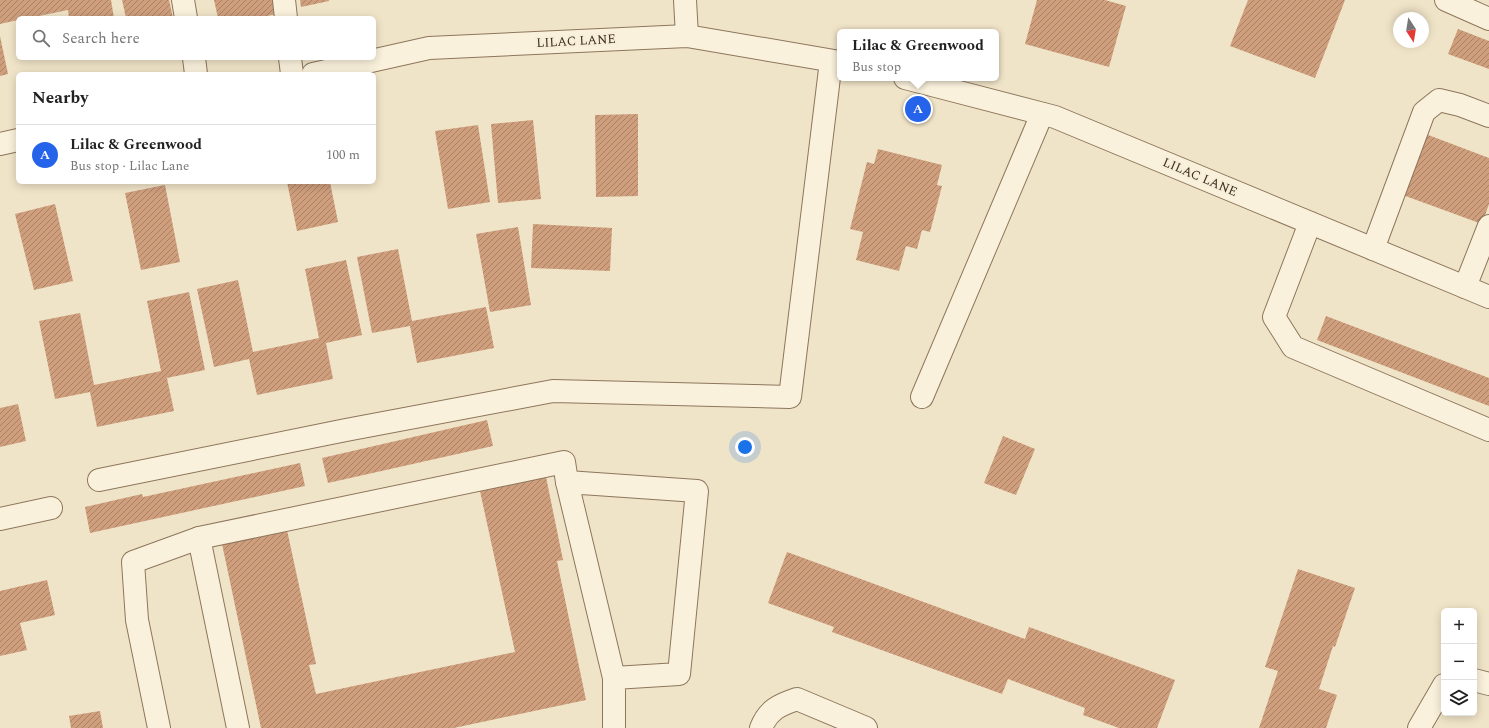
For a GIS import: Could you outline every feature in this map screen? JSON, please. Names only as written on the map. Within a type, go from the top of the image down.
[{"type":"street","points":[[183,0],[186,16]]},
{"type":"street","points":[[284,0],[286,16]]},
{"type":"street","points":[[685,0],[687,36]]},
{"type":"street","points":[[1457,2],[1489,19]]},
{"type":"street","name":"LILAC LANE","points":[[376,60],[429,48],[687,36],[836,62]]},
{"type":"street","points":[[194,60],[196,72]]},
{"type":"street","points":[[290,60],[292,72]]},
{"type":"street","name":"LILAC LANE","points":[[321,72],[375,60]]},
{"type":"street","points":[[99,480],[346,430],[553,391],[790,397],[836,62]]},
{"type":"street","name":"LILAC LANE","points":[[916,81],[1055,117],[1489,297]]},
{"type":"street","points":[[1373,249],[1424,112],[1439,100],[1460,105],[1489,116]]},
{"type":"street","points":[[922,397],[1042,114]]},
{"type":"street","points":[[0,144],[16,140]]},
{"type":"street","points":[[1310,223],[1274,317],[1293,347],[1489,430]]},
{"type":"street","points":[[1465,287],[1489,226]]},
{"type":"street","points":[[159,728],[137,620],[133,562],[199,538],[564,462],[567,482],[614,678],[614,728]]},
{"type":"street","points":[[567,482],[697,491],[679,674],[614,678]]},
{"type":"street","points":[[0,519],[51,508]]},
{"type":"street","points":[[199,538],[238,728]]},
{"type":"street","points":[[1477,681],[1489,684]]},
{"type":"street","points":[[1419,728],[1441,690]]},
{"type":"street","points":[[761,728],[764,720],[779,705],[797,699],[866,728]]},
{"type":"building","points":[[0,0],[111,0],[114,16],[69,16],[68,10],[39,16],[16,16],[16,20],[0,24]]},
{"type":"building","points":[[122,0],[169,0],[173,16],[126,16]]},
{"type":"building","points":[[214,0],[273,0],[276,14],[267,16],[218,16]]},
{"type":"building","points":[[300,0],[329,0],[329,1],[301,7]]},
{"type":"building","points":[[1037,0],[1105,0],[1126,6],[1109,67],[1025,44]]},
{"type":"building","points":[[1248,0],[1345,0],[1315,78],[1230,46]]},
{"type":"building","points":[[1458,29],[1489,41],[1489,69],[1448,54]]},
{"type":"building","points":[[0,36],[8,74],[0,76]]},
{"type":"building","points":[[638,114],[638,196],[596,197],[595,115]]},
{"type":"building","points":[[533,120],[541,199],[498,203],[491,124]]},
{"type":"building","points":[[478,125],[490,202],[448,209],[435,131]]},
{"type":"building","points":[[1423,133],[1489,158],[1489,204],[1482,224],[1400,194]]},
{"type":"building","points":[[878,149],[942,165],[937,185],[942,186],[930,232],[922,230],[917,249],[906,246],[899,271],[856,260],[863,232],[850,229],[867,162],[874,164]]},
{"type":"building","points":[[287,184],[330,184],[338,222],[297,231]]},
{"type":"building","points":[[165,185],[180,262],[141,270],[125,193]]},
{"type":"building","points":[[55,204],[73,281],[34,290],[15,214]]},
{"type":"building","points":[[533,224],[612,228],[610,271],[531,268]]},
{"type":"building","points":[[518,227],[531,305],[490,312],[476,234]]},
{"type":"building","points":[[398,249],[412,321],[486,307],[494,348],[417,363],[410,326],[372,333],[357,257]]},
{"type":"building","points":[[346,260],[362,335],[326,343],[333,379],[257,395],[249,359],[214,367],[197,289],[238,280],[253,352],[319,338],[305,269]]},
{"type":"building","points":[[189,292],[205,370],[167,378],[174,411],[97,427],[90,392],[55,399],[39,321],[80,313],[94,385],[161,371],[147,301]]},
{"type":"building","points":[[1326,316],[1489,378],[1489,406],[1317,340]]},
{"type":"building","points":[[18,404],[26,441],[0,447],[0,408]]},
{"type":"building","points":[[487,420],[493,446],[328,483],[322,458]]},
{"type":"building","points":[[1003,436],[1035,449],[1016,495],[984,483]]},
{"type":"building","points":[[300,463],[305,486],[90,533],[85,507],[142,494],[143,497]]},
{"type":"building","points":[[546,477],[563,560],[557,561],[586,700],[454,728],[261,728],[222,544],[287,530],[316,664],[309,665],[316,694],[515,652],[480,491]]},
{"type":"building","points":[[787,552],[1025,639],[1029,627],[1175,680],[1157,728],[1119,728],[1083,715],[1085,708],[1008,679],[1002,694],[832,632],[834,627],[768,603]]},
{"type":"building","points":[[1298,569],[1355,588],[1335,647],[1333,646],[1319,689],[1337,695],[1326,728],[1259,728],[1278,671],[1265,667]]},
{"type":"building","points":[[47,580],[55,615],[20,623],[27,650],[0,656],[0,591]]},
{"type":"building","points":[[100,711],[103,728],[71,728],[69,716]]},
{"type":"place","name":"Lilac & Greenwood","points":[[918,109]]}]
